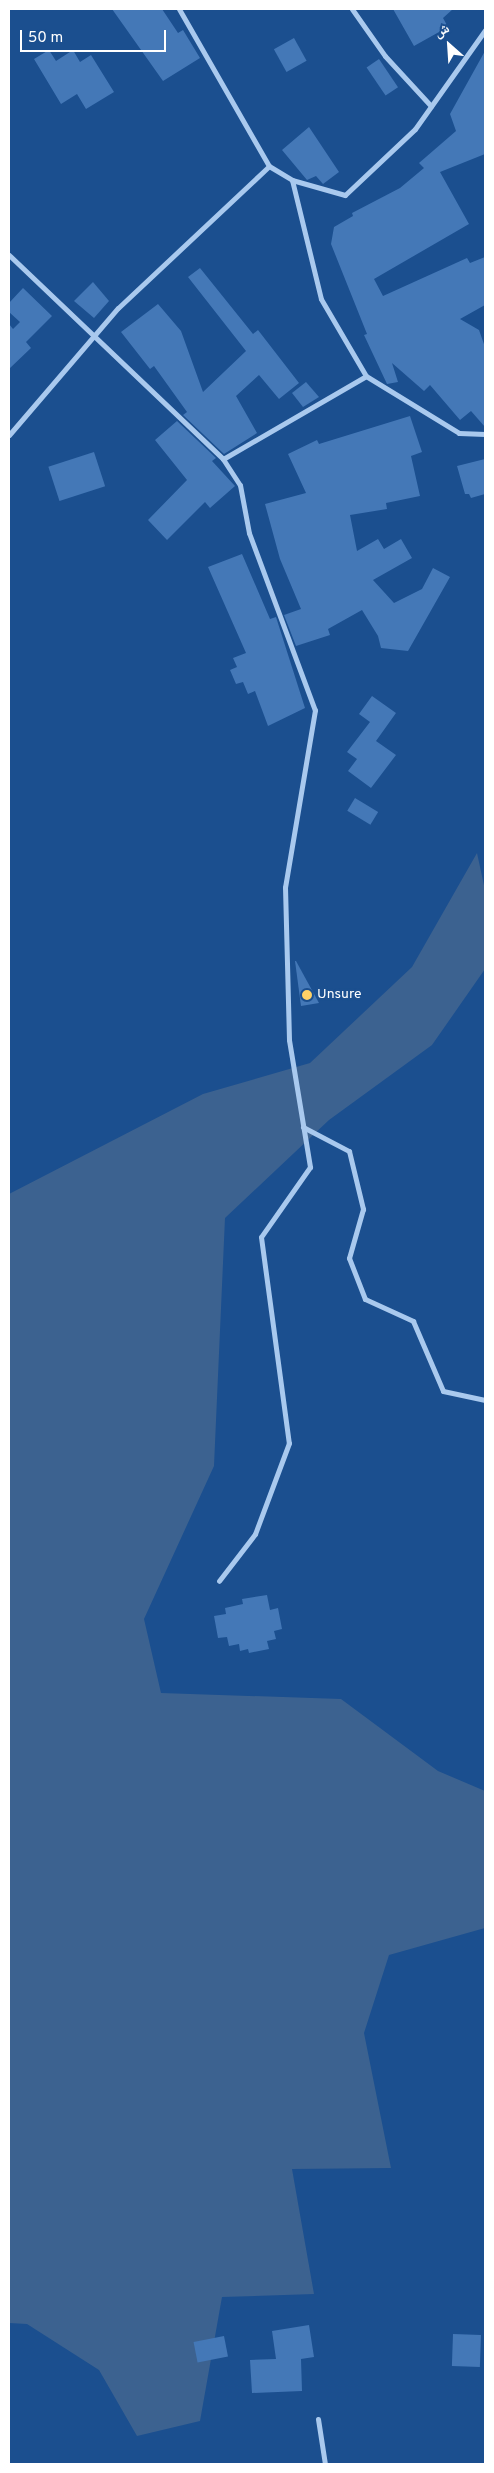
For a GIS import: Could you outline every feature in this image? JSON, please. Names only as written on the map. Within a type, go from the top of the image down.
[{"type":"street","points":[[179,9],[269,166],[292,180],[345,195],[416,129],[485,30]]},
{"type":"street","points":[[352,9],[385,56],[431,106]]},
{"type":"street","points":[[9,435],[118,308],[269,166]]},
{"type":"street","points":[[292,180],[321,299],[366,376],[459,433],[485,434]]},
{"type":"street","points":[[9,255],[223,459],[240,485],[249,533],[315,710],[285,887],[289,1040],[310,1168],[261,1238],[288,1443],[254,1534],[219,1581]]},
{"type":"street","points":[[223,459],[366,376]]},
{"type":"street","points":[[304,1127],[349,1151],[363,1209],[349,1258],[365,1299],[413,1321],[443,1392],[485,1400]]},
{"type":"street","points":[[318,2419],[325,2464]]},
{"type":"water","points":[[477,853],[485,890],[485,969],[432,1045],[329,1120],[225,1218],[214,1466],[144,1619],[161,1693],[341,1699],[438,1771],[485,1791],[485,1928],[389,1955],[364,2033],[391,2168],[292,2169],[314,2294],[222,2297],[200,2421],[137,2436],[99,2370],[27,2324],[9,2323],[9,1194],[203,1094],[310,1063],[412,967]]},
{"type":"building","points":[[112,9],[162,9],[178,33],[183,30],[200,58],[163,81]]},
{"type":"building","points":[[393,9],[453,9],[443,18],[448,27],[414,46]]},
{"type":"building","points":[[294,38],[307,61],[286,72],[274,49]]},
{"type":"building","points":[[49,50],[56,61],[73,50],[80,62],[91,55],[114,92],[86,109],[77,94],[61,104],[34,59]]},
{"type":"building","points":[[485,51],[485,154],[440,172],[469,224],[374,279],[383,296],[467,258],[470,263],[485,257],[485,305],[460,319],[479,330],[485,347],[485,427],[471,411],[460,420],[430,385],[424,391],[392,363],[398,382],[387,384],[364,335],[367,334],[331,244],[334,227],[353,216],[352,213],[400,188],[424,168],[419,163],[456,131],[450,114]]},
{"type":"building","points":[[379,59],[398,87],[386,96],[367,67]]},
{"type":"building","points":[[309,127],[339,172],[323,184],[316,176],[307,180],[282,150]]},
{"type":"building","points":[[200,268],[253,334],[258,330],[299,383],[279,399],[259,375],[236,396],[257,433],[224,454],[183,415],[187,412],[154,366],[150,369],[121,332],[158,304],[181,331],[203,392],[246,351],[188,277]]},
{"type":"building","points":[[93,282],[109,301],[94,318],[74,301]]},
{"type":"building","points":[[23,288],[52,316],[26,342],[31,348],[9,369],[9,324],[13,329],[20,322],[9,312],[9,303]]},
{"type":"building","points":[[306,382],[319,397],[303,407],[292,393]]},
{"type":"building","points":[[410,416],[422,452],[411,456],[420,496],[386,503],[387,509],[350,515],[357,551],[378,539],[384,549],[401,539],[412,558],[373,580],[394,603],[422,589],[433,568],[450,577],[408,651],[381,648],[378,636],[362,610],[328,629],[330,635],[296,646],[284,615],[301,609],[280,559],[265,504],[306,493],[288,454],[317,440],[319,444]]},
{"type":"building","points":[[177,421],[216,458],[212,461],[235,486],[210,508],[205,502],[167,540],[148,520],[187,480],[155,440]]},
{"type":"building","points":[[94,452],[105,486],[59,501],[48,467]]},
{"type":"building","points":[[485,459],[485,494],[471,498],[469,494],[465,494],[457,466]]},
{"type":"building","points":[[242,554],[270,619],[276,617],[305,708],[268,726],[255,691],[248,694],[243,682],[236,684],[230,670],[237,667],[233,658],[246,653],[208,567]]},
{"type":"building","points":[[372,696],[396,713],[376,741],[396,755],[371,788],[348,771],[357,759],[347,752],[370,722],[359,714]]},
{"type":"building","points":[[355,798],[378,812],[370,825],[347,811]]},
{"type":"building","name":"Unsure","points":[[296,961],[319,1003],[301,1006]]},
{"type":"building","points":[[267,1595],[270,1610],[278,1608],[282,1629],[274,1631],[276,1639],[267,1641],[269,1649],[249,1653],[248,1649],[240,1651],[239,1644],[229,1646],[227,1637],[218,1638],[214,1616],[226,1614],[225,1608],[243,1604],[242,1599]]},
{"type":"building","points":[[309,2325],[314,2357],[301,2359],[302,2391],[252,2393],[250,2360],[276,2359],[272,2331]]},
{"type":"building","points":[[453,2334],[481,2335],[480,2367],[452,2366]]},
{"type":"building","points":[[224,2336],[228,2357],[198,2363],[194,2342]]},
{"type":"place","name":"Unsure","points":[[307,995]]}]
